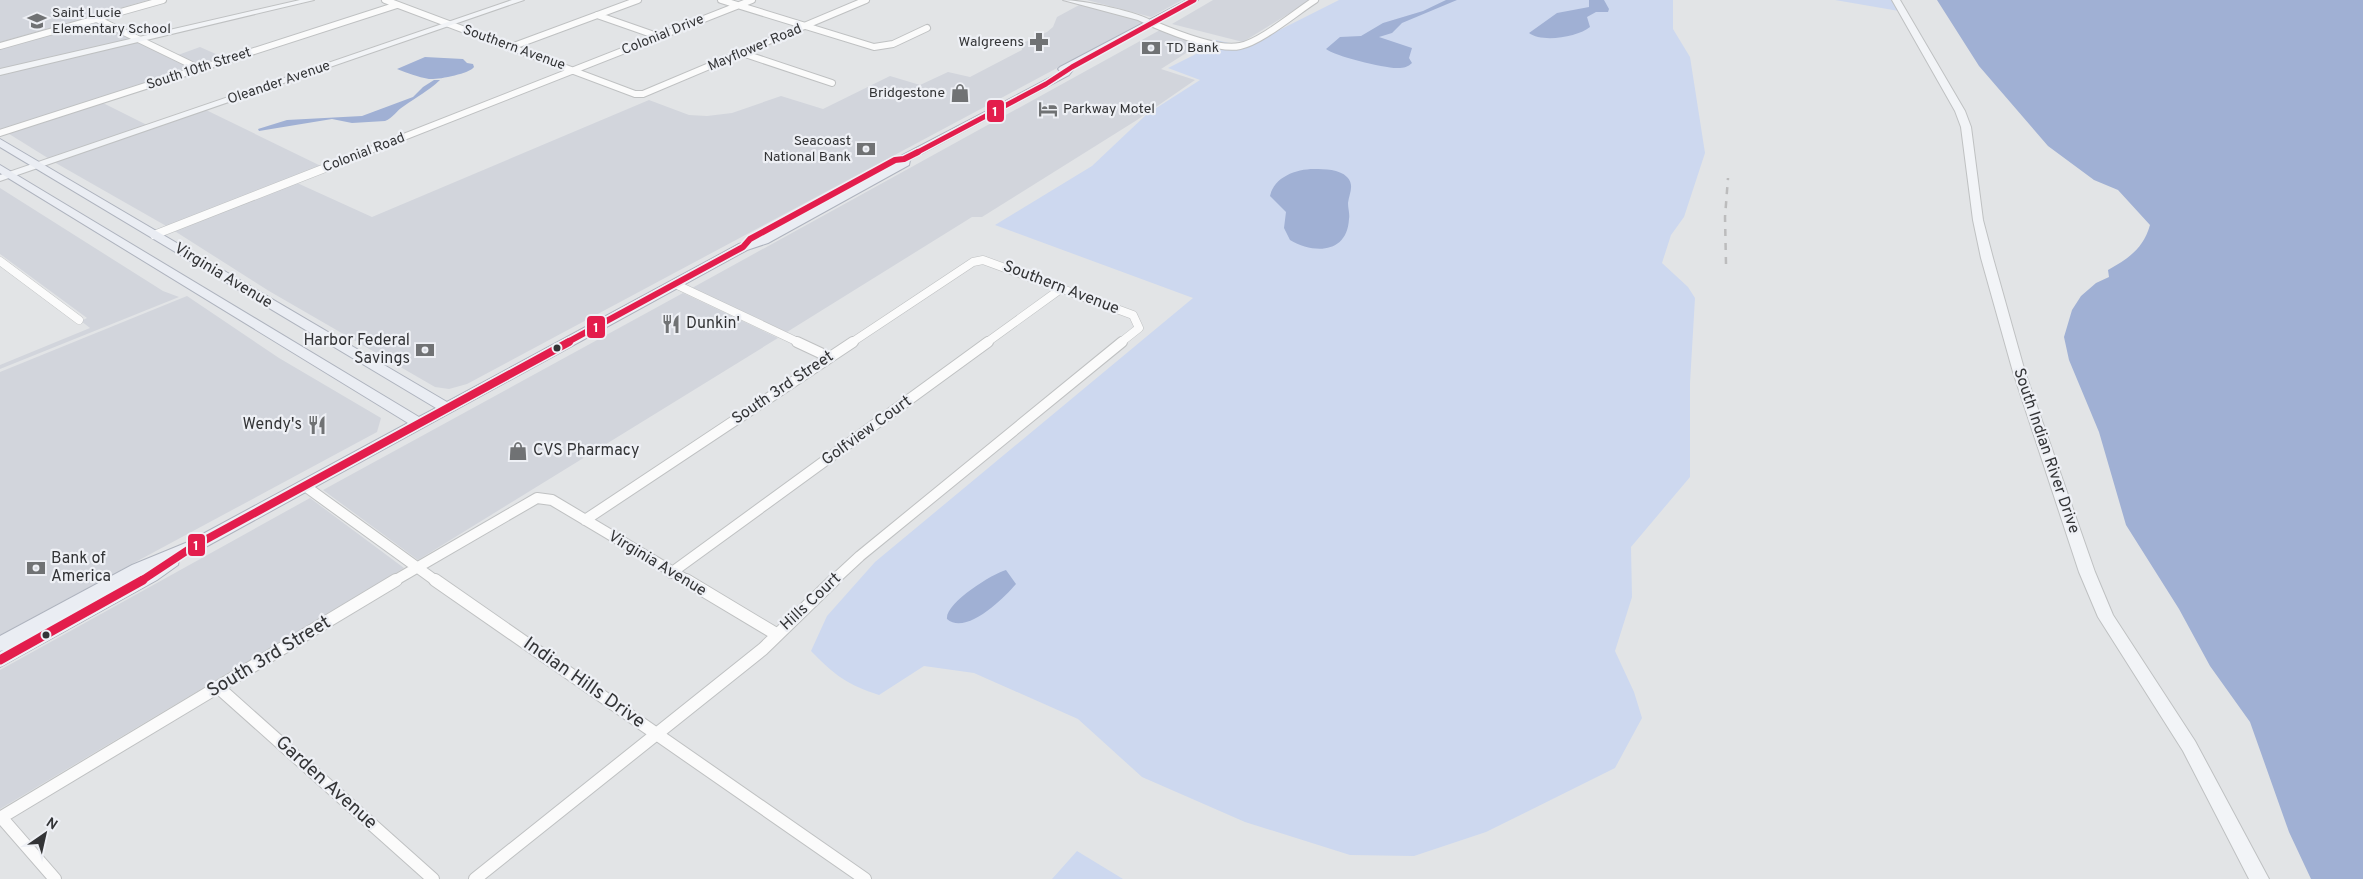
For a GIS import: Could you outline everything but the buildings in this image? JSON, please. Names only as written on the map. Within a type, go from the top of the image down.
[{"type":"main road","points":[[0,72],[310,0]]},
{"type":"main road","name":"Oleander Avenue","points":[[3,174],[38,166],[520,0]]},
{"type":"main road","points":[[1067,0],[1141,18],[1151,23]]},
{"type":"main road","points":[[0,644],[138,569],[194,546],[744,246],[764,240],[905,163],[904,160],[974,121],[996,112],[1066,73],[1072,67],[1194,0]]},
{"type":"main road","name":"South Indian River Drive","points":[[1896,0],[1960,111],[1966,127],[1978,218],[1986,258],[2019,372],[2087,572],[2106,617],[2189,746],[2259,879]]},
{"type":"main road","name":"Virginia Avenue","points":[[0,142],[446,408]]},
{"type":"main road","name":"Virginia Avenue","points":[[3,174],[184,278],[419,423]]},
{"type":"main road","points":[[184,278],[213,285],[237,284]]},
{"type":"main road","points":[[0,660],[151,576],[194,546]]},
{"type":"street","points":[[0,46],[163,0]]},
{"type":"street","name":"Southern Avenue","points":[[384,0],[636,94],[643,94]]},
{"type":"street","points":[[511,47],[638,0]]},
{"type":"street","points":[[721,0],[874,48],[893,44],[927,28]]},
{"type":"street","name":"Colonial Drive","points":[[574,70],[752,0]]},
{"type":"street","name":"Mayflower Road","points":[[643,94],[866,0]]},
{"type":"street","points":[[1151,23],[1162,29],[1217,43],[1240,46],[1315,0]]},
{"type":"street","name":"South 10th Street","points":[[0,133],[397,5]]},
{"type":"street","points":[[597,15],[660,37]]},
{"type":"street","points":[[97,19],[200,69]]},
{"type":"street","points":[[1151,23],[1169,25],[1232,42],[1249,42]]},
{"type":"street","points":[[742,53],[832,83]]},
{"type":"street","name":"Colonial Road","points":[[154,235],[574,70]]},
{"type":"street","name":"Southern Avenue","points":[[983,260],[993,262],[1133,315],[1137,320]]},
{"type":"street","name":"South 3rd Street","points":[[585,520],[974,262],[983,260]]},
{"type":"street","points":[[0,261],[79,320]]},
{"type":"street","points":[[675,284],[829,357]]},
{"type":"street","name":"Golfview Court","points":[[671,574],[1062,288]]},
{"type":"street","name":"Hills Court","points":[[476,879],[763,649],[776,634],[860,556],[1139,328],[1137,320]]},
{"type":"street","name":"Indian Hills Drive","points":[[305,486],[417,568],[865,879]]},
{"type":"street","name":"South 3rd Street","points":[[0,818],[537,498]]},
{"type":"street","name":"Virginia Avenue","points":[[537,498],[552,500],[671,574],[776,634]]},
{"type":"street","name":"Garden Avenue","points":[[219,688],[434,879]]},
{"type":"street","points":[[0,818],[55,879]]},
{"type":"shaded area","name":"Saint Lucie Elementary School","points":[[0,0],[148,0],[0,42]]},
{"type":"shaded area","points":[[1087,0],[1182,0],[1151,17]]},
{"type":"shaded area","points":[[1213,0],[1311,0],[1243,42],[1172,24]]},
{"type":"shaded area","points":[[1339,0],[1673,0],[1673,29],[1690,57],[1705,153],[1684,217],[1671,235],[1662,263],[1688,287],[1695,298],[1690,383],[1690,477],[1631,547],[1632,597],[1615,651],[1634,692],[1642,718],[1615,768],[1486,832],[1414,856],[1350,855],[1245,822],[1142,777],[1078,719],[974,673],[924,666],[879,695],[842,678],[827,667],[811,651],[827,616],[875,562],[1193,298],[995,225],[1092,166],[1147,114],[1200,80],[1168,68],[1198,53],[1216,40],[1246,47]]},
{"type":"shaded area","points":[[1446,0],[1457,0],[1402,23],[1392,33],[1379,37],[1412,48],[1409,58],[1412,63],[1407,66],[1392,68],[1372,64],[1339,55],[1326,49],[1340,37],[1361,36],[1383,23],[1423,11]]},
{"type":"shaded area","points":[[1589,0],[1604,0],[1609,9],[1608,12],[1596,12],[1587,17],[1590,27],[1584,31],[1560,38],[1542,38],[1529,33],[1557,13],[1589,7]]},
{"type":"shaded area","points":[[1835,0],[1893,0],[1899,11]]},
{"type":"shaded area","points":[[1937,0],[2363,0],[2363,879],[2311,879],[2289,832],[2250,722],[2210,666],[2179,609],[2126,525],[2099,432],[2069,360],[2064,337],[2072,310],[2081,296],[2096,283],[2109,277],[2108,270],[2139,247],[2150,225],[2118,190],[2094,180],[2048,146],[1979,66]]},
{"type":"shaded area","points":[[1081,4],[1143,22],[467,384],[449,389],[435,387],[269,291],[173,230],[295,182],[372,217],[649,100],[689,115],[707,116],[732,113],[781,96],[823,109],[890,76],[920,85],[948,72],[970,77],[1022,50],[1021,44],[1047,32],[1053,27],[1057,17]]},
{"type":"shaded area","points":[[94,21],[135,40],[0,71],[0,47]]},
{"type":"shaded area","points":[[1160,30],[1205,41],[1161,69],[1195,80],[1137,120],[982,217],[972,217],[787,332],[692,288]]},
{"type":"shaded area","points":[[138,42],[194,69],[3,130],[0,129],[0,73]]},
{"type":"shaded area","points":[[200,47],[227,59],[202,67],[178,55]]},
{"type":"shaded area","points":[[425,57],[463,59],[467,63],[473,64],[474,67],[460,74],[433,79],[397,69]]},
{"type":"shaded area","points":[[434,80],[440,80],[385,121],[352,123],[332,119],[259,131],[258,129],[287,120],[362,116],[413,97]]},
{"type":"shaded area","points":[[101,102],[149,126],[51,160],[6,132]]},
{"type":"shaded area","points":[[206,110],[323,167],[168,227],[54,162]]},
{"type":"shaded area","points":[[1307,169],[1340,172],[1351,183],[1347,231],[1336,245],[1328,248],[1309,248],[1290,240],[1284,228],[1286,212],[1270,196],[1276,184],[1287,175]]},
{"type":"shaded area","points":[[0,188],[163,291],[179,297],[0,369],[0,365],[90,328],[81,321],[87,318],[0,254]]},
{"type":"shaded area","points":[[683,293],[778,338],[418,560],[323,490]]},
{"type":"shaded area","points":[[187,296],[279,358],[381,418],[377,432],[0,635],[0,372]]},
{"type":"shaded area","points":[[310,498],[404,568],[0,809],[0,670]]},
{"type":"shaded area","points":[[1006,570],[1016,584],[994,606],[964,623],[955,623],[947,619],[948,612],[953,605],[970,590]]},
{"type":"shaded area","points":[[1077,851],[1123,879],[1052,879]]},
{"type":"railway","points":[[1726,264],[1725,217],[1728,178]]},
{"type":"transit line","name":"1","points":[[0,660],[151,576],[194,546],[743,247],[750,239],[895,160],[904,159],[1046,84],[1066,73],[1072,67],[1194,0]]},
{"type":"place","name":"Saint Lucie Elementary School","points":[[37,21]]},
{"type":"place","name":"Walgreens","points":[[1039,42]]},
{"type":"place","name":"TD Bank","points":[[1151,48]]},
{"type":"place","name":"Bridgestone","points":[[960,93]]},
{"type":"place","name":"Parkway Motel","points":[[1048,109]]},
{"type":"place","name":"Seacoast National Bank","points":[[866,149]]},
{"type":"place","name":"Dunkin'","points":[[671,324]]},
{"type":"place","name":"Harbor Federal Savings","points":[[425,350]]},
{"type":"place","name":"Wendy's","points":[[317,425]]},
{"type":"place","name":"CVS Pharmacy","points":[[518,451]]},
{"type":"place","name":"Bank of America","points":[[36,568]]}]
